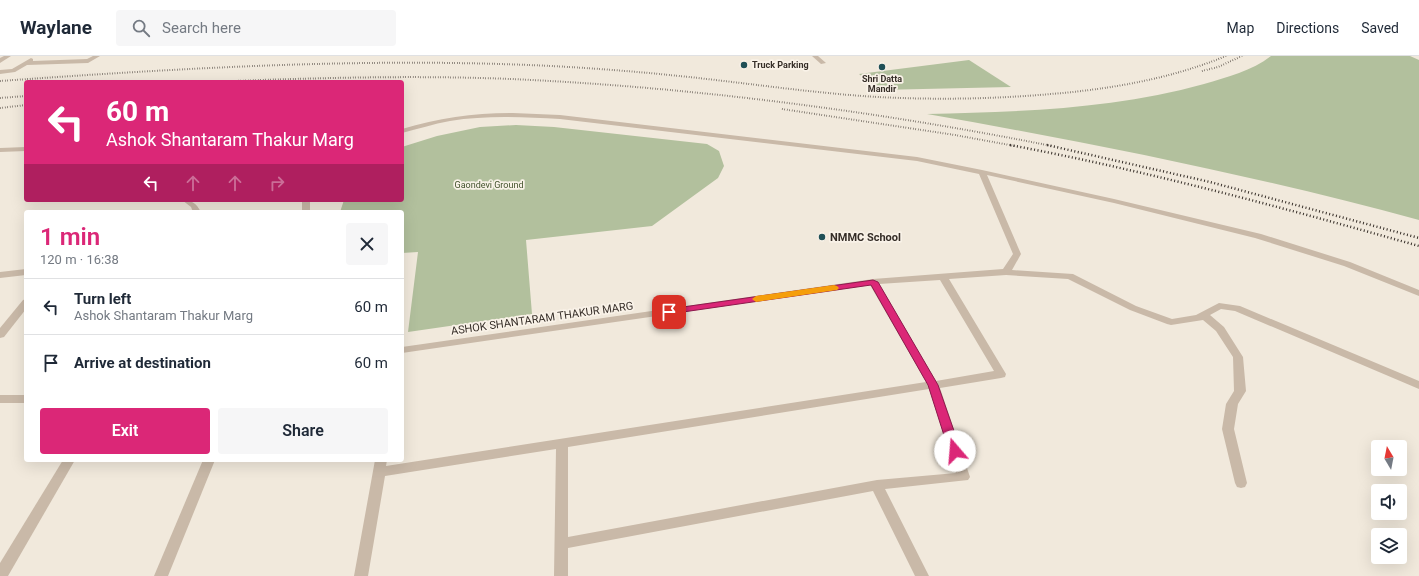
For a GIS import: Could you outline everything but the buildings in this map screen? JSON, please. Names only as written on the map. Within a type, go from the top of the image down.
[{"type":"street","points":[[0,61],[8,56]]},
{"type":"street","points":[[0,72],[13,71],[36,56]]},
{"type":"street","points":[[25,63],[84,61],[91,60],[97,56]]},
{"type":"street","points":[[815,56],[823,63]]},
{"type":"street","points":[[404,130],[435,122],[479,116],[519,115],[560,117],[917,159],[1114,201],[1258,236],[1347,264],[1419,293]]},
{"type":"street","points":[[0,150],[24,149]]},
{"type":"street","points":[[982,172],[1017,254],[1006,272]]},
{"type":"street","points":[[189,202],[194,206],[196,210]]},
{"type":"street","points":[[0,275],[24,272]]},
{"type":"street","name":"ASHOK SHANTARAM THAKUR MARG","points":[[404,350],[873,282],[1006,272],[1070,276],[1133,308],[1171,322],[1198,318],[1219,306],[1237,308],[1419,385]]},
{"type":"street","points":[[361,576],[380,466],[562,444],[1001,374],[943,277]]},
{"type":"street","points":[[561,544],[877,485],[964,477],[933,385],[873,282]]},
{"type":"street","points":[[0,335],[24,305]]},
{"type":"street","points":[[1204,315],[1220,329],[1238,357],[1240,390],[1232,404],[1228,428],[1241,484]]},
{"type":"street","points":[[0,399],[24,399]]},
{"type":"street","points":[[561,576],[562,444]]},
{"type":"street","points":[[0,576],[68,462]]},
{"type":"street","points":[[161,576],[208,462]]},
{"type":"street","points":[[877,485],[922,576]]},
{"type":"green space","points":[[1271,56],[1410,56],[1419,60],[1419,220],[1297,189],[1174,161],[927,114],[1067,108],[1136,99],[1204,84],[1230,76],[1248,70]]},
{"type":"green space","points":[[969,60],[1011,87],[879,90],[859,74]]},
{"type":"green space","name":"Gaondevi Ground","points":[[516,125],[554,127],[707,144],[719,151],[724,166],[718,178],[652,226],[526,240],[532,314],[408,332],[418,252],[404,253],[404,210],[341,210],[343,202],[404,202],[404,146],[437,136],[480,127]]},
{"type":"railway","points":[[0,81],[275,65],[344,63],[482,64],[551,66],[638,72],[859,96],[900,98],[965,98],[1051,94],[1118,86],[1162,77],[1226,56]]},
{"type":"railway","points":[[1202,71],[1218,67],[1242,56]]},
{"type":"railway","points":[[265,80],[397,77],[473,78],[647,88],[783,102],[919,122],[1048,145]]},
{"type":"railway","points":[[0,98],[24,96]]},
{"type":"railway","points":[[0,108],[24,105]]},
{"type":"railway","points":[[782,109],[955,135],[1015,146]]},
{"type":"railway","points":[[1010,145],[1164,178],[1267,204],[1419,246]]},
{"type":"railway","points":[[1048,145],[1052,146]]},
{"type":"railway","points":[[1048,145],[1210,182],[1419,238]]},
{"type":"slow traffic","points":[[756,299],[834,288]]},
{"type":"place","name":"Truck Parking","points":[[744,65]]},
{"type":"place","name":"Shri Datta Mandir","points":[[882,67]]},
{"type":"place","name":"NMMC School","points":[[822,237]]},
{"type":"route","points":[[669,312],[873,282],[933,385],[955,451]]}]
